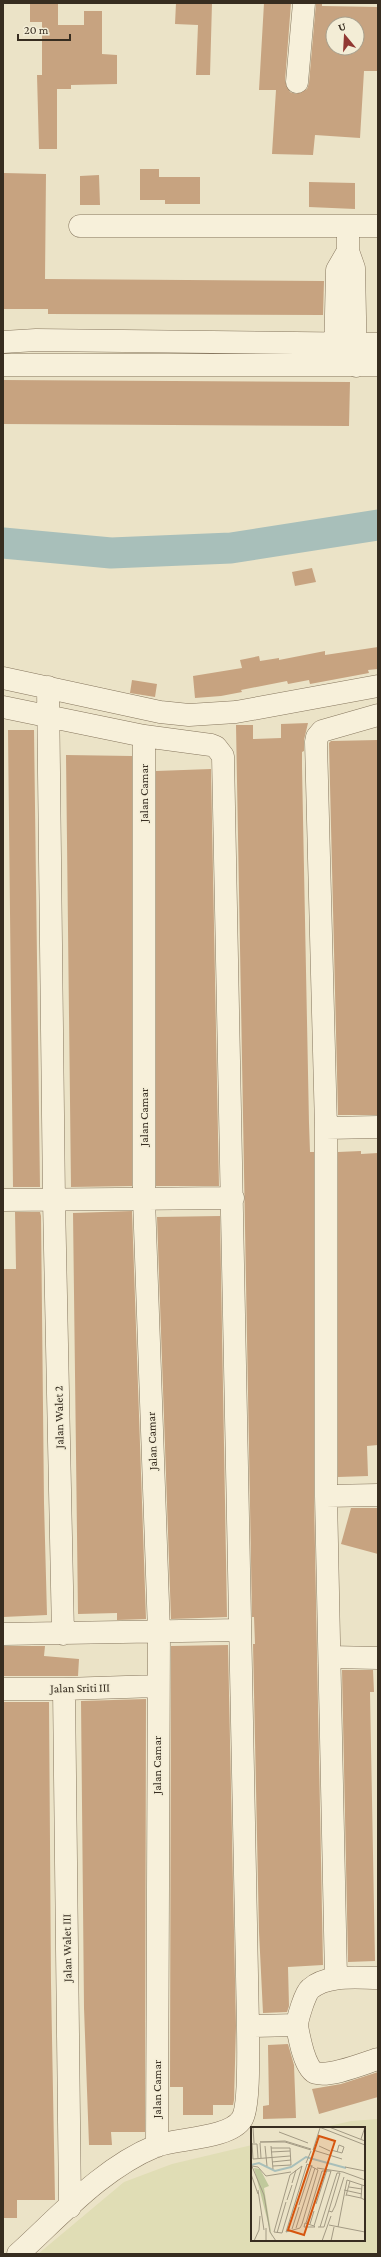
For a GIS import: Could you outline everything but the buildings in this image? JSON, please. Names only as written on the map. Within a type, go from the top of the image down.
[{"type":"street","points":[[297,82],[304,3]]},
{"type":"street","points":[[80,226],[378,226]]},
{"type":"street","points":[[345,355],[354,268],[348,251],[348,226]]},
{"type":"street","points":[[3,342],[36,340],[345,355],[378,366]]},
{"type":"street","points":[[3,365],[345,355],[378,344]]},
{"type":"street","points":[[3,678],[160,712],[189,716],[236,712],[378,686]]},
{"type":"street","name":"Jalan Walet 2","points":[[48,687],[54,1200],[63,1634]]},
{"type":"street","points":[[3,707],[144,736],[211,745],[216,747],[223,756],[233,1198],[248,2026],[246,2108],[243,2119],[228,2130],[158,2146],[139,2154],[102,2178],[18,2254]]},
{"type":"street","points":[[336,1978],[326,1496],[326,1128],[316,742],[317,737],[322,731],[378,715]]},
{"type":"street","name":"Jalan Camar","points":[[144,736],[144,1198],[159,1632],[157,1686],[158,2146]]},
{"type":"street","points":[[326,1128],[378,1127]]},
{"type":"street","points":[[3,1200],[233,1198]]},
{"type":"street","points":[[326,1496],[378,1495]]},
{"type":"street","points":[[3,1634],[240,1630]]},
{"type":"street","points":[[330,1657],[378,1658]]},
{"type":"street","name":"Jalan Sriti III","points":[[3,1688],[64,1689],[157,1686]]},
{"type":"street","name":"Jalan Walet III","points":[[64,1689],[70,2207]]},
{"type":"street","points":[[378,1978],[336,1978],[314,1986],[307,1991],[297,2025],[307,2066],[312,2072],[326,2074],[378,2059]]},
{"type":"street","points":[[248,2026],[297,2025]]},
{"type":"shaded area","points":[[378,2119],[378,2254],[38,2254],[124,2182],[172,2164],[251,2145],[251,2241],[365,2241],[365,2127],[325,2127],[351,2121]]},
{"type":"waterway","points":[[3,543],[111,553],[231,548],[378,525]]}]
